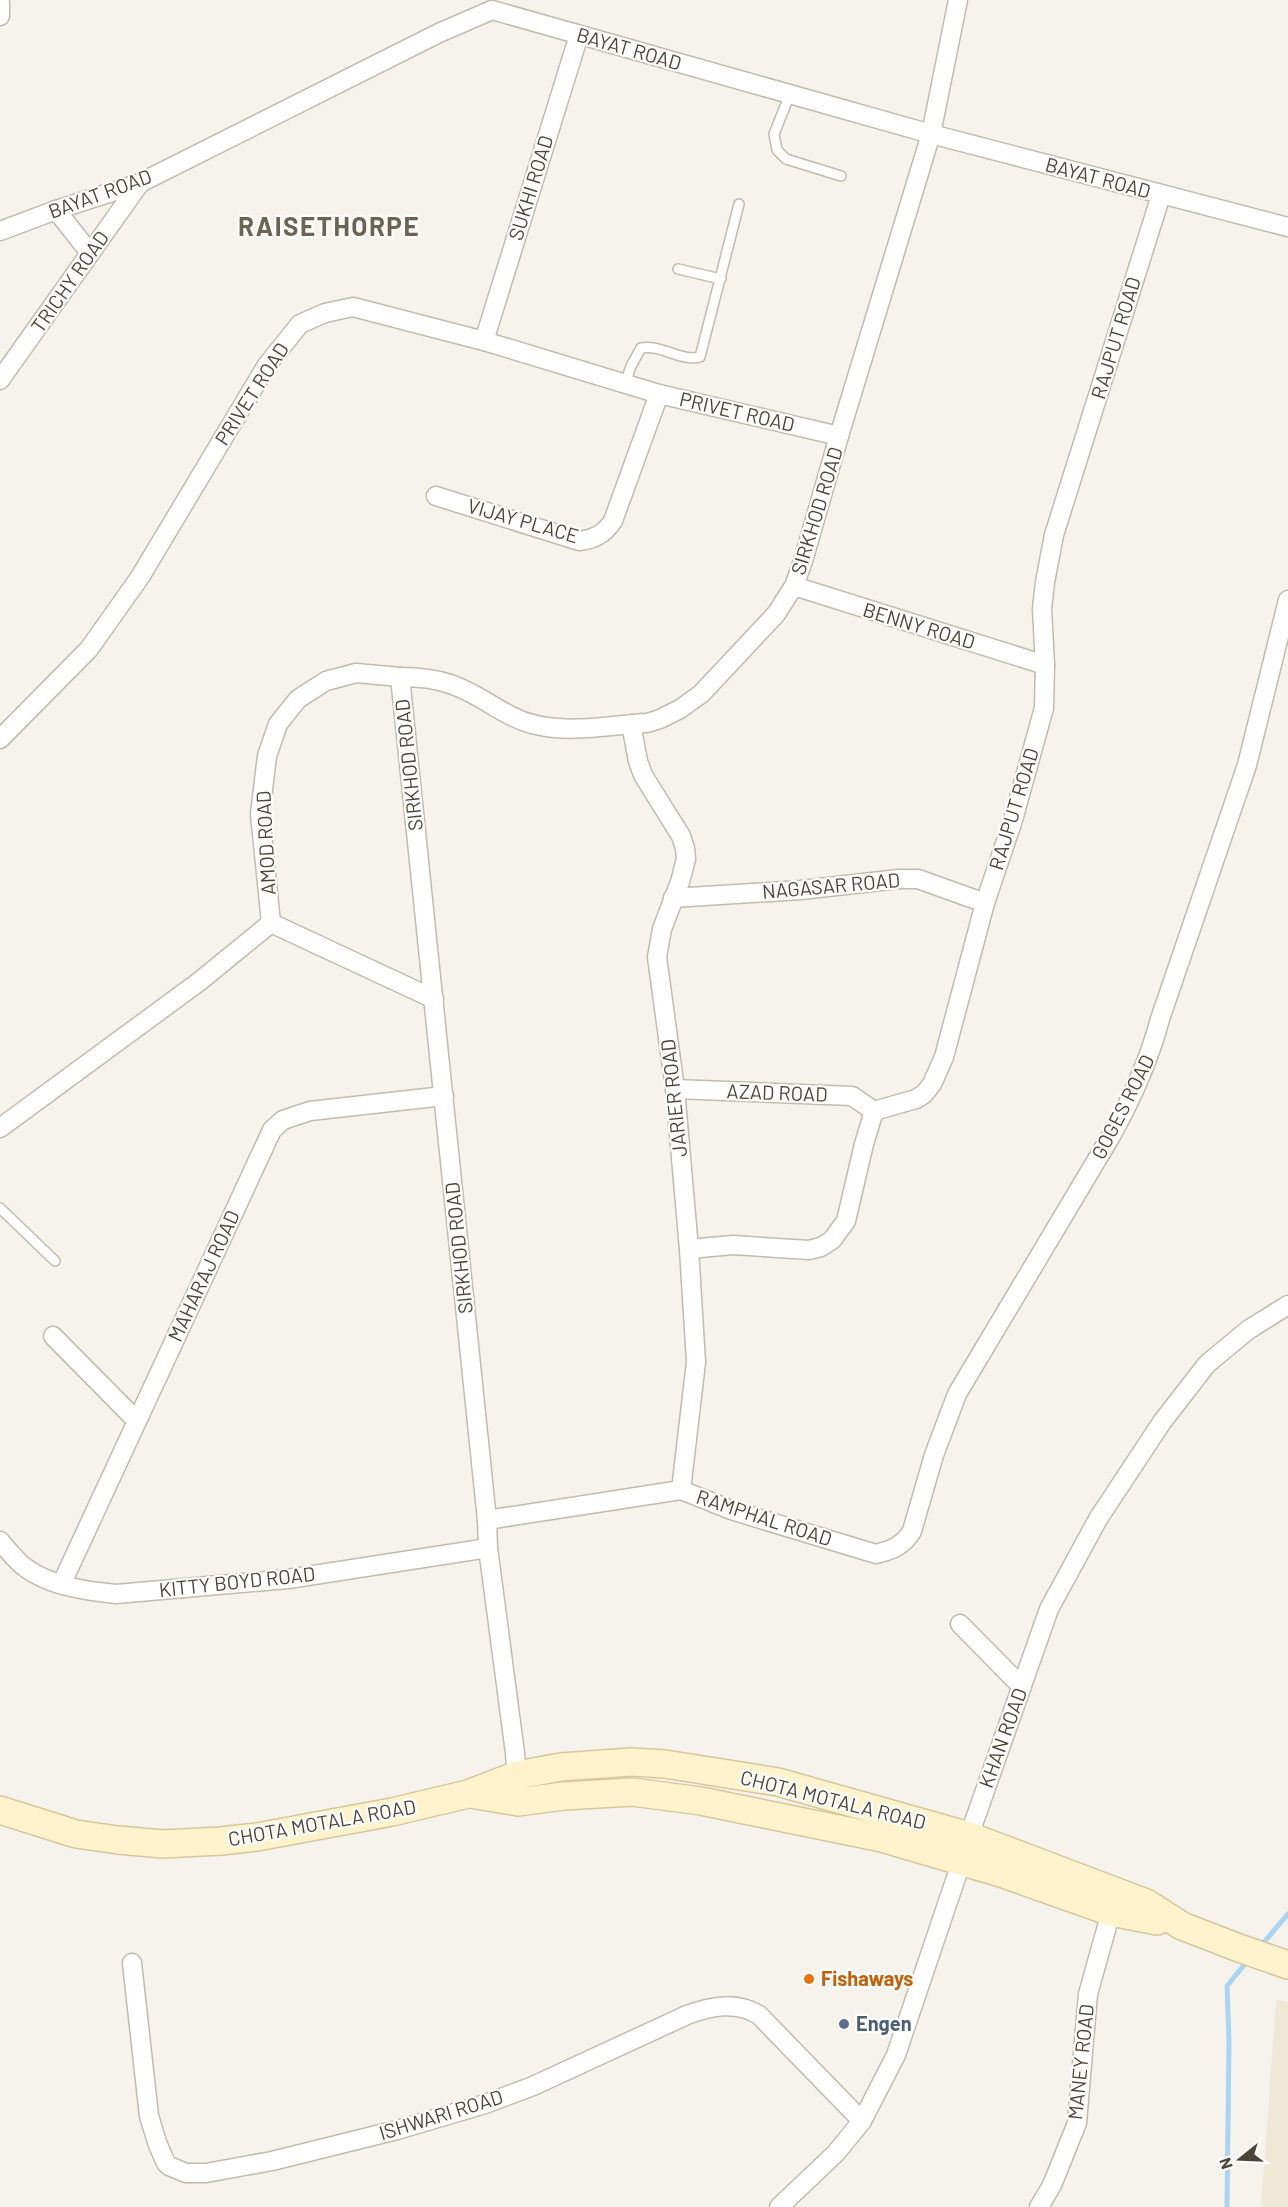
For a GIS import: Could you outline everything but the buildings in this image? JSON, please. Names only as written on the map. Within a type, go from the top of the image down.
[{"type":"street","name":"SIRKHOD ROAD","points":[[517,1789],[488,1548],[487,1520],[400,677],[421,677],[452,684],[491,706],[529,723],[555,729],[631,724],[660,719],[680,709],[701,694],[776,614],[794,586],[803,561],[932,134],[958,0]]},
{"type":"street","points":[[0,3],[0,16]]},
{"type":"street","name":"BAYAT ROAD","points":[[0,231],[140,183],[439,33],[489,5],[579,35],[932,134],[1288,227]]},
{"type":"street","name":"SUKHI ROAD","points":[[484,341],[579,35]]},
{"type":"street","name":"TRICHY ROAD","points":[[0,380],[140,183]]},
{"type":"street","name":"RAJPUT ROAD","points":[[874,1112],[916,1099],[924,1094],[932,1084],[944,1057],[985,903],[1013,820],[1044,708],[1045,665],[1042,609],[1054,535],[1161,195]]},
{"type":"street","points":[[56,210],[90,253]]},
{"type":"street","name":"PRIVET ROAD","points":[[0,739],[89,649],[140,577],[267,365],[300,324],[325,313],[354,307],[484,341],[659,394],[839,436]]},
{"type":"street","name":"VIJAY PLACE","points":[[436,496],[579,540],[597,537],[607,530],[613,521],[659,394]]},
{"type":"street","name":"BENNY ROAD","points":[[794,586],[1045,665]]},
{"type":"street","name":"GOGES ROAD","points":[[897,1547],[903,1544],[912,1531],[934,1455],[957,1394],[1116,1127],[1130,1102],[1152,1049],[1160,1019],[1247,765],[1288,600]]},
{"type":"street","name":"AMOD ROAD","points":[[271,923],[260,814],[267,756],[278,724],[298,699],[326,681],[356,674],[400,677]]},
{"type":"street","name":"JARIER ROAD","points":[[631,724],[643,775],[681,836],[686,859],[662,929],[657,957],[675,1089],[696,1362],[681,1490]]},
{"type":"street","name":"NAGASAR ROAD","points":[[673,898],[801,890],[918,879],[985,903]]},
{"type":"street","name":"AMOD ROAD","points":[[271,923],[434,999]]},
{"type":"street","name":"AMOD ROAD","points":[[0,1128],[200,981],[271,923]]},
{"type":"street","name":"AZAD ROAD","points":[[675,1089],[852,1096],[874,1112]]},
{"type":"street","name":"MAHARAJ ROAD","points":[[62,1583],[272,1130],[283,1120],[310,1111],[444,1096]]},
{"type":"street","points":[[689,1249],[733,1245],[809,1250],[821,1247],[832,1240],[846,1221],[874,1112]]},
{"type":"street","name":"KHAN ROAD","points":[[778,2207],[836,2152],[862,2121],[896,2055],[969,1836],[1049,1609],[1098,1519],[1162,1422],[1207,1364],[1248,1330],[1288,1305]]},
{"type":"street","points":[[53,1336],[137,1421]]},
{"type":"street","name":"RAMPHAL ROAD","points":[[487,1520],[681,1490],[731,1510],[876,1554],[897,1547]]},
{"type":"street","name":"KITTY BOYD ROAD","points":[[0,1541],[25,1568],[43,1578],[93,1592],[116,1594],[288,1579],[488,1548]]},
{"type":"street","points":[[960,1624],[1022,1686]]},
{"type":"street","name":"CHOTA MOTALA ROAD","points":[[517,1789],[561,1767],[631,1762],[665,1764],[778,1782],[969,1836],[1146,1904],[1182,1926]]},
{"type":"street","name":"CHOTA MOTALA ROAD","points":[[0,1810],[76,1834],[163,1844],[257,1838],[392,1812],[468,1794],[517,1789],[564,1796],[632,1792],[700,1801],[882,1838],[1001,1873],[1111,1912],[1182,1926],[1288,1965]]},
{"type":"street","name":"MANEY ROAD","points":[[1039,2207],[1052,2185],[1077,2123],[1089,1994],[1111,1912]]},
{"type":"street","name":"ISHWARI ROAD","points":[[132,1963],[149,2116],[166,2163],[186,2173],[206,2173],[272,2161],[397,2130],[485,2104],[533,2086],[687,2015],[707,2008],[723,2006],[748,2009],[759,2016],[862,2121]]},
{"type":"lane","points":[[789,94],[774,134],[777,150],[786,159],[841,176]]},
{"type":"lane","points":[[625,384],[631,366],[641,348],[654,348],[693,359],[700,357],[739,204]]},
{"type":"lane","points":[[678,269],[721,279]]},
{"type":"lane","points":[[0,1208],[55,1262]]},
{"type":"shaded area","points":[[1276,2000],[1288,2002],[1288,2207],[1261,2207]]},
{"type":"waterway","points":[[1259,1948],[1288,1914]]},
{"type":"waterway","points":[[1227,2207],[1229,2041],[1227,1986],[1249,1959]]},
{"type":"place","name":"Fishaways","points":[[809,1979]]},
{"type":"place","name":"Engen","points":[[844,2024]]},
{"type":"district","name":"RAISETHORPE","points":[[329,227]]}]
